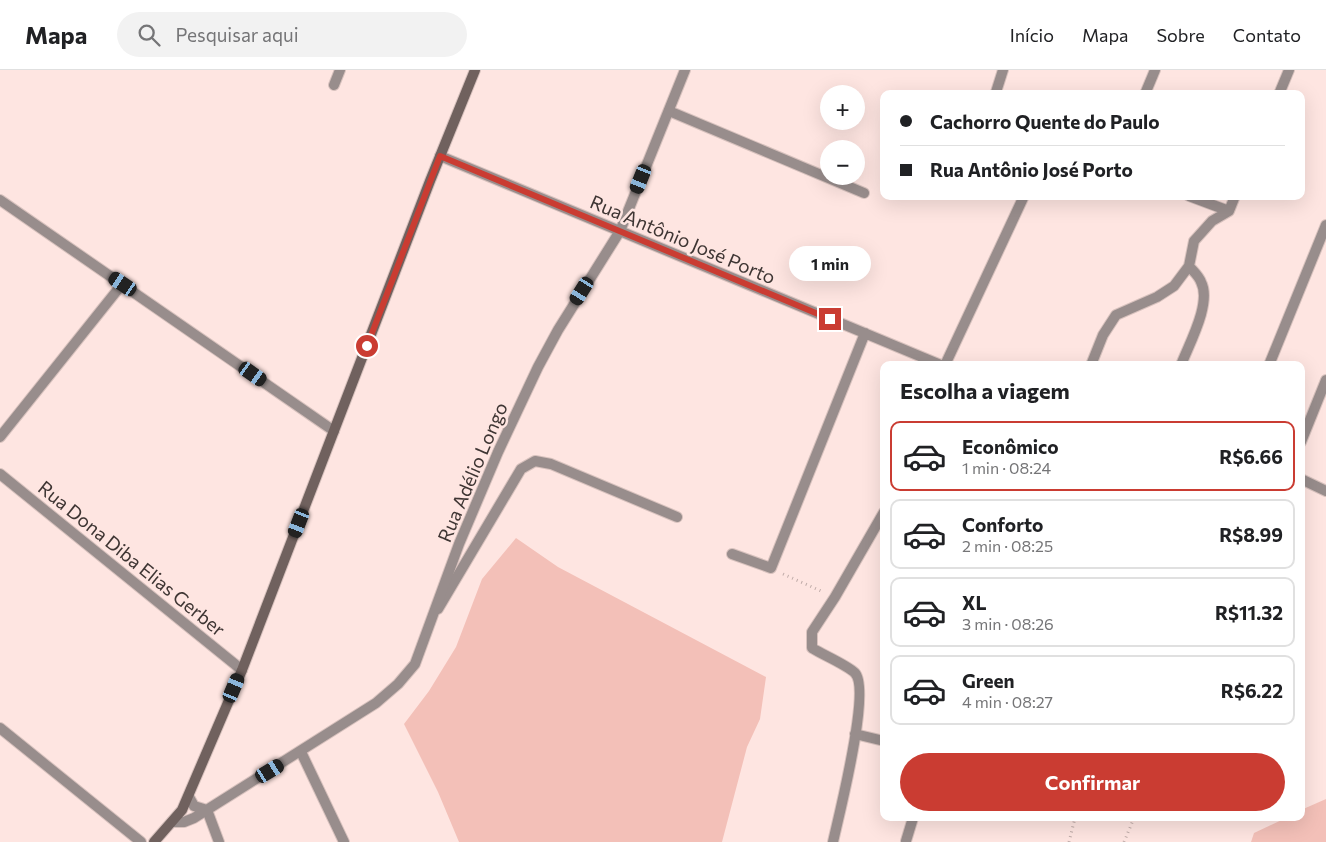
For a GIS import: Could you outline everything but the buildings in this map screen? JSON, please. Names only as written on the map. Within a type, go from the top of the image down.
[{"type":"main road","points":[[154,842],[172,822],[189,797],[242,670],[440,156],[476,70]]},
{"type":"street","points":[[334,85],[340,70]]},
{"type":"street","name":"Rua Adélio Longo","points":[[172,822],[184,822],[207,810],[302,752],[376,703],[398,684],[414,664],[434,616],[477,498],[538,367],[620,231],[685,70]]},
{"type":"street","points":[[997,90],[1003,70]]},
{"type":"street","points":[[1146,90],[1154,70]]},
{"type":"street","points":[[1281,90],[1289,70]]},
{"type":"street","points":[[669,110],[864,193]]},
{"type":"street","name":"Rua Antônio José Porto","points":[[440,156],[932,361]]},
{"type":"street","points":[[0,200],[334,431]]},
{"type":"street","points":[[948,361],[1022,200]]},
{"type":"street","points":[[1200,200],[1229,211]]},
{"type":"street","points":[[1093,361],[1103,335],[1116,315],[1158,297],[1174,286],[1189,266],[1194,241],[1212,221],[1229,211],[1233,200]]},
{"type":"street","points":[[1271,361],[1326,225]]},
{"type":"street","points":[[1183,361],[1202,313],[1204,292],[1202,282],[1189,266]]},
{"type":"street","points":[[0,437],[123,284]]},
{"type":"street","points":[[732,554],[771,568],[865,333]]},
{"type":"street","points":[[1305,432],[1326,380]]},
{"type":"street","points":[[434,616],[500,502],[521,468],[527,463],[535,461],[552,464],[677,517]]},
{"type":"street","name":"Rua Dona Diba Elias Gerber","points":[[0,474],[242,670]]},
{"type":"street","points":[[1305,481],[1326,491]]},
{"type":"street","points":[[833,842],[855,734],[860,686],[856,673],[812,648],[812,632],[835,597],[880,519]]},
{"type":"street","points":[[0,728],[141,842]]},
{"type":"street","points":[[855,734],[880,740]]},
{"type":"street","points":[[302,752],[344,842]]},
{"type":"street","points":[[189,797],[194,806],[207,810],[219,842]]},
{"type":"street","points":[[906,840],[911,821]]},
{"type":"path","points":[[771,568],[835,597]]},
{"type":"path","points":[[1069,842],[1074,821]]},
{"type":"path","points":[[1124,842],[1133,821]]},
{"type":"shaded area","points":[[516,538],[558,567],[766,677],[760,719],[747,747],[722,842],[459,842],[438,792],[404,724],[429,691],[456,647],[482,579]]},
{"type":"shaded area","points":[[1326,799],[1326,842],[1251,842],[1254,833],[1280,821],[1305,821],[1305,808]]},
{"type":"route","points":[[367,346],[440,156],[830,319]]}]
